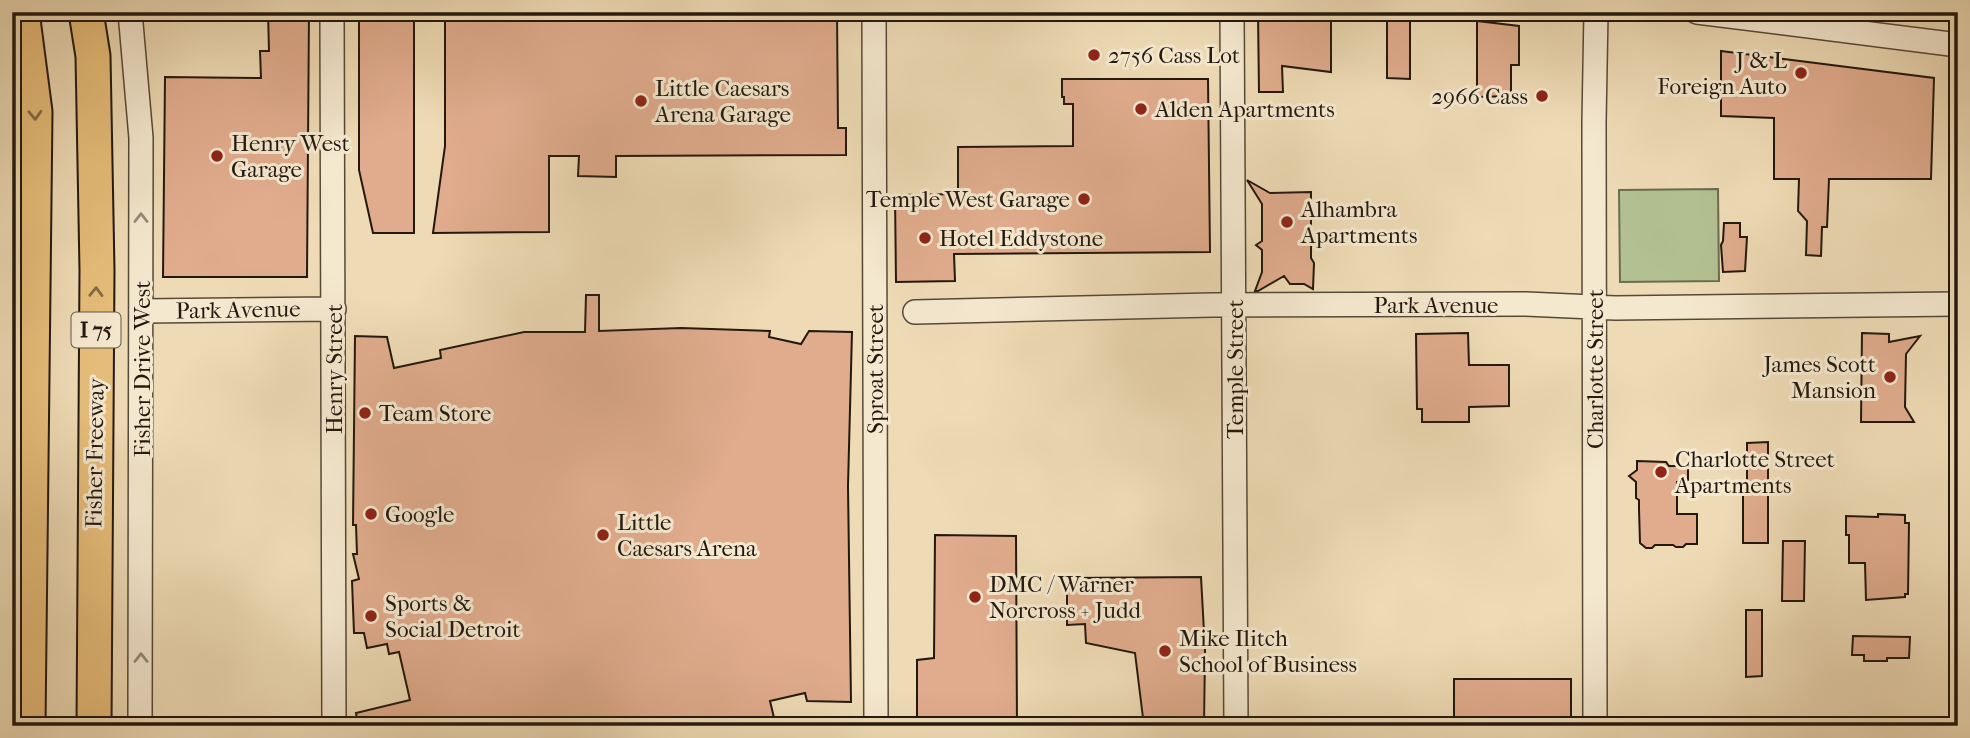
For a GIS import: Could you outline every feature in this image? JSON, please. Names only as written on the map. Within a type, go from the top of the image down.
[{"type":"highway","points":[[22,12],[35,112],[28,726]]},
{"type":"highway","name":"Fisher Freeway","points":[[86,12],[93,56],[97,270],[94,726]]},
{"type":"street","name":"Fisher Drive West","points":[[130,12],[141,138],[141,726]]},
{"type":"street","name":"Henry Street","points":[[332,12],[334,726]]},
{"type":"street","name":"Sproat Street","points":[[874,12],[876,726]]},
{"type":"street","name":"Temple Street","points":[[1232,12],[1236,726]]},
{"type":"street","name":"Charlotte Street","points":[[1595,726],[1596,12]]},
{"type":"street","points":[[1697,12],[1958,45]]},
{"type":"street","name":"Park Avenue","points":[[915,312],[1234,305],[1526,304],[1595,307],[1958,304]]},
{"type":"street","name":"Park Avenue","points":[[142,311],[334,309]]},
{"type":"green space","points":[[1718,189],[1719,281],[1620,282],[1619,190]]},
{"type":"building","name":"Henry West Garage","points":[[268,12],[309,12],[307,277],[163,277],[165,77],[261,78],[260,51],[269,51]]},
{"type":"building","points":[[359,12],[414,12],[414,233],[373,233],[359,170]]},
{"type":"building","name":"Little Caesars Arena Garage","points":[[445,12],[837,12],[838,128],[846,128],[846,155],[616,156],[616,177],[578,176],[579,156],[549,156],[549,232],[433,233],[445,146]]},
{"type":"building","points":[[1258,12],[1331,12],[1331,72],[1282,66],[1283,92],[1259,92]]},
{"type":"building","points":[[1387,12],[1410,12],[1410,79],[1387,78]]},
{"type":"building","points":[[1477,21],[1519,26],[1519,65],[1511,65],[1511,96],[1477,97]]},
{"type":"building","points":[[1721,51],[1934,78],[1931,179],[1829,179],[1827,227],[1822,227],[1821,256],[1806,255],[1807,221],[1798,211],[1799,179],[1774,179],[1774,118],[1721,116]]},
{"type":"building","name":"Temple West Garage","points":[[1062,79],[1208,79],[1210,252],[954,254],[955,281],[896,282],[895,195],[958,194],[958,147],[1073,146],[1073,104],[1064,104]]},
{"type":"building","name":"Alhambra Apartments","points":[[1247,180],[1270,193],[1311,192],[1313,289],[1304,284],[1290,284],[1284,276],[1255,291],[1262,272],[1262,250],[1256,245],[1262,241],[1262,204]]},
{"type":"building","points":[[1724,223],[1740,223],[1740,237],[1747,237],[1745,271],[1723,272],[1721,245]]},
{"type":"building","name":"Little Caesars Arena","points":[[586,295],[599,295],[599,331],[681,328],[770,331],[769,337],[801,344],[809,331],[852,332],[848,486],[851,702],[807,701],[805,693],[770,701],[776,726],[358,726],[356,713],[410,700],[399,652],[389,654],[387,644],[367,648],[364,633],[354,633],[352,581],[359,579],[353,554],[357,554],[356,525],[353,525],[355,336],[387,337],[394,368],[441,358],[440,350],[524,332],[585,332]]},
{"type":"building","points":[[1468,333],[1469,365],[1509,365],[1509,406],[1469,407],[1469,422],[1422,422],[1422,409],[1417,409],[1416,334]]},
{"type":"building","name":"James Scott Mansion","points":[[1862,333],[1889,334],[1889,342],[1920,336],[1906,354],[1905,407],[1914,422],[1861,422]]},
{"type":"building","points":[[1768,442],[1768,543],[1743,543],[1743,487],[1747,487],[1747,443]]},
{"type":"building","points":[[1637,461],[1688,466],[1688,482],[1677,482],[1677,514],[1697,514],[1697,544],[1686,544],[1683,547],[1655,545],[1646,548],[1640,543],[1639,500],[1636,498],[1636,482],[1629,476],[1637,470]]},
{"type":"building","points":[[1878,514],[1905,515],[1905,523],[1909,523],[1908,594],[1905,594],[1905,597],[1866,600],[1865,563],[1849,563],[1846,516],[1878,517]]},
{"type":"building","name":"DMC / Warner Norcross + Judd","points":[[935,535],[1016,536],[1017,726],[917,726],[917,660],[934,658]]},
{"type":"building","points":[[1783,541],[1805,541],[1804,601],[1782,601]]},
{"type":"building","name":"Mike Ilitch School of Business","points":[[1201,577],[1205,650],[1204,726],[1144,726],[1135,653],[1086,643],[1085,624],[1067,625],[1067,578]]},
{"type":"building","points":[[1746,610],[1762,610],[1762,676],[1746,677]]},
{"type":"building","points":[[1853,636],[1910,637],[1909,658],[1864,661],[1864,655],[1852,655]]},
{"type":"building","points":[[1454,679],[1571,679],[1571,726],[1454,726]]},
{"type":"place","name":"2756 Cass Lot","points":[[1094,55]]},
{"type":"place","name":"J & L Foreign Auto","points":[[1801,73]]},
{"type":"place","name":"2966 Cass","points":[[1542,96]]},
{"type":"place","name":"Little Caesars Arena Garage","points":[[641,101]]},
{"type":"place","name":"Alden Apartments","points":[[1141,109]]},
{"type":"place","name":"Henry West Garage","points":[[217,156]]},
{"type":"place","name":"Temple West Garage","points":[[1084,199]]},
{"type":"place","name":"Alhambra Apartments","points":[[1287,222]]},
{"type":"place","name":"Hotel Eddystone","points":[[925,238]]},
{"type":"place","name":"James Scott Mansion","points":[[1890,377]]},
{"type":"place","name":"Team Store","points":[[365,413]]},
{"type":"place","name":"Charlotte Street Apartments","points":[[1661,472]]},
{"type":"place","name":"Google","points":[[371,514]]},
{"type":"place","name":"Little Caesars Arena","points":[[603,535]]},
{"type":"place","name":"DMC / Warner Norcross + Judd","points":[[975,597]]},
{"type":"place","name":"Sports & Social Detroit","points":[[371,616]]},
{"type":"place","name":"Mike Ilitch School of Business","points":[[1165,651]]}]
